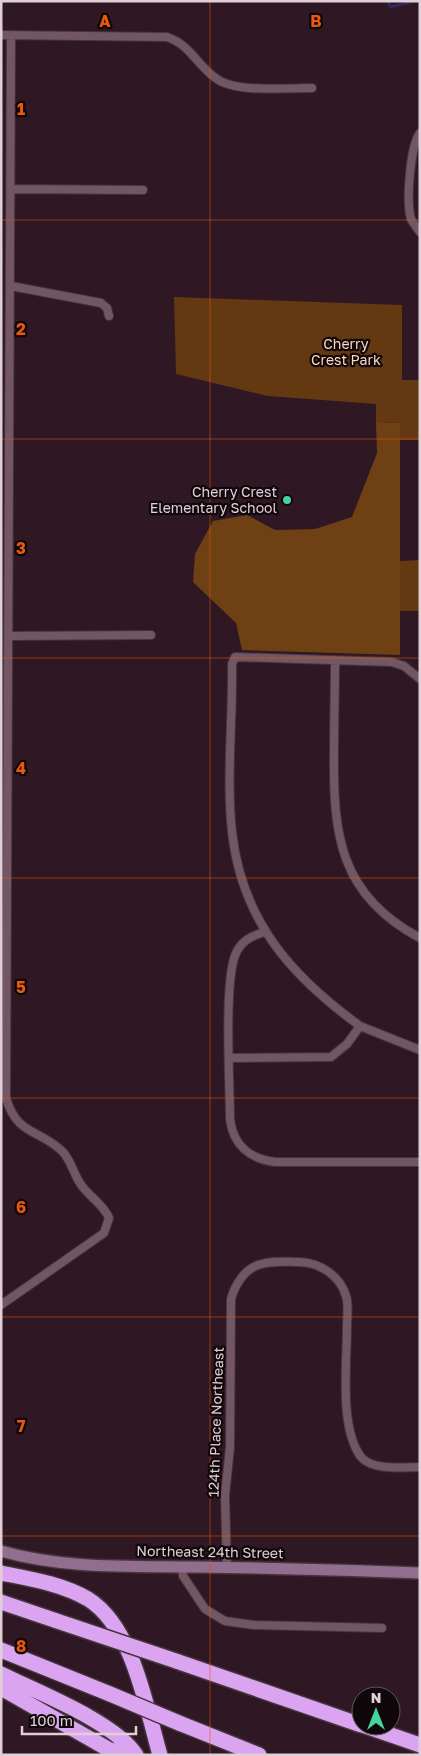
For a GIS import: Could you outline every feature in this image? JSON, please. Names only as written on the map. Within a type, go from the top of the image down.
[{"type":"highway","points":[[1,1573],[66,1589],[88,1600],[110,1618],[122,1636],[132,1661],[160,1755]]},
{"type":"highway","points":[[1,1602],[351,1722]]},
{"type":"highway","points":[[1,1650],[259,1755]]},
{"type":"highway","points":[[1,1674],[103,1726],[123,1741],[136,1755]]},
{"type":"highway","points":[[1,1688],[108,1749],[125,1755]]},
{"type":"highway","points":[[394,1736],[420,1745]]},
{"type":"street","points":[[1,35],[168,38],[180,42],[209,72],[229,85],[312,88]]},
{"type":"street","points":[[1,1305],[104,1232],[109,1224],[107,1212],[81,1185],[62,1152],[18,1123],[10,1112],[6,1098],[5,731],[10,582],[11,36]]},
{"type":"street","points":[[420,133],[412,148],[410,189],[411,219],[420,232]]},
{"type":"street","points":[[12,189],[142,190]]},
{"type":"street","points":[[11,286],[101,303],[107,308],[109,316]]},
{"type":"street","points":[[1,581],[10,582]]},
{"type":"street","points":[[9,636],[151,635]]},
{"type":"street","points":[[420,679],[404,666],[392,662],[234,657],[232,664],[230,775],[232,833],[236,857],[246,889],[264,932],[293,970],[324,1000],[360,1026],[420,1050]]},
{"type":"street","points":[[335,660],[334,810],[338,838],[356,881],[376,905],[402,928],[420,938]]},
{"type":"street","points":[[264,932],[245,939],[232,962],[231,1131],[236,1142],[244,1150],[263,1160],[275,1162],[420,1162]]},
{"type":"street","points":[[230,1058],[331,1057],[347,1044],[360,1026]]},
{"type":"street","points":[[1,1111],[10,1112]]},
{"type":"street","name":"124th Place Northeast","points":[[227,1568],[226,1496],[230,1447],[231,1299],[240,1279],[254,1266],[274,1262],[305,1262],[329,1271],[336,1278],[347,1297],[349,1432],[362,1458],[376,1465],[420,1468]]},
{"type":"street","name":"Northeast 24th Street","points":[[1,1551],[54,1562],[420,1573]]},
{"type":"street","points":[[182,1567],[182,1576],[205,1609],[225,1622],[254,1625],[382,1628]]},
{"type":"green space","name":"Cherry Crest Park","points":[[174,297],[402,305],[402,380],[420,380],[420,440],[400,440],[400,423],[376,422],[376,404],[268,396],[176,374]]},
{"type":"green space","points":[[420,560],[420,611],[400,611],[400,561]]},
{"type":"shaded area","points":[[376,422],[400,423],[400,655],[242,650],[236,623],[193,582],[195,554],[213,521],[247,515],[275,530],[315,529],[352,517],[377,453]]},
{"type":"waterway","points":[[388,1],[390,7],[416,1]]},
{"type":"place","name":"Cherry Crest Elementary School","points":[[287,500]]}]
